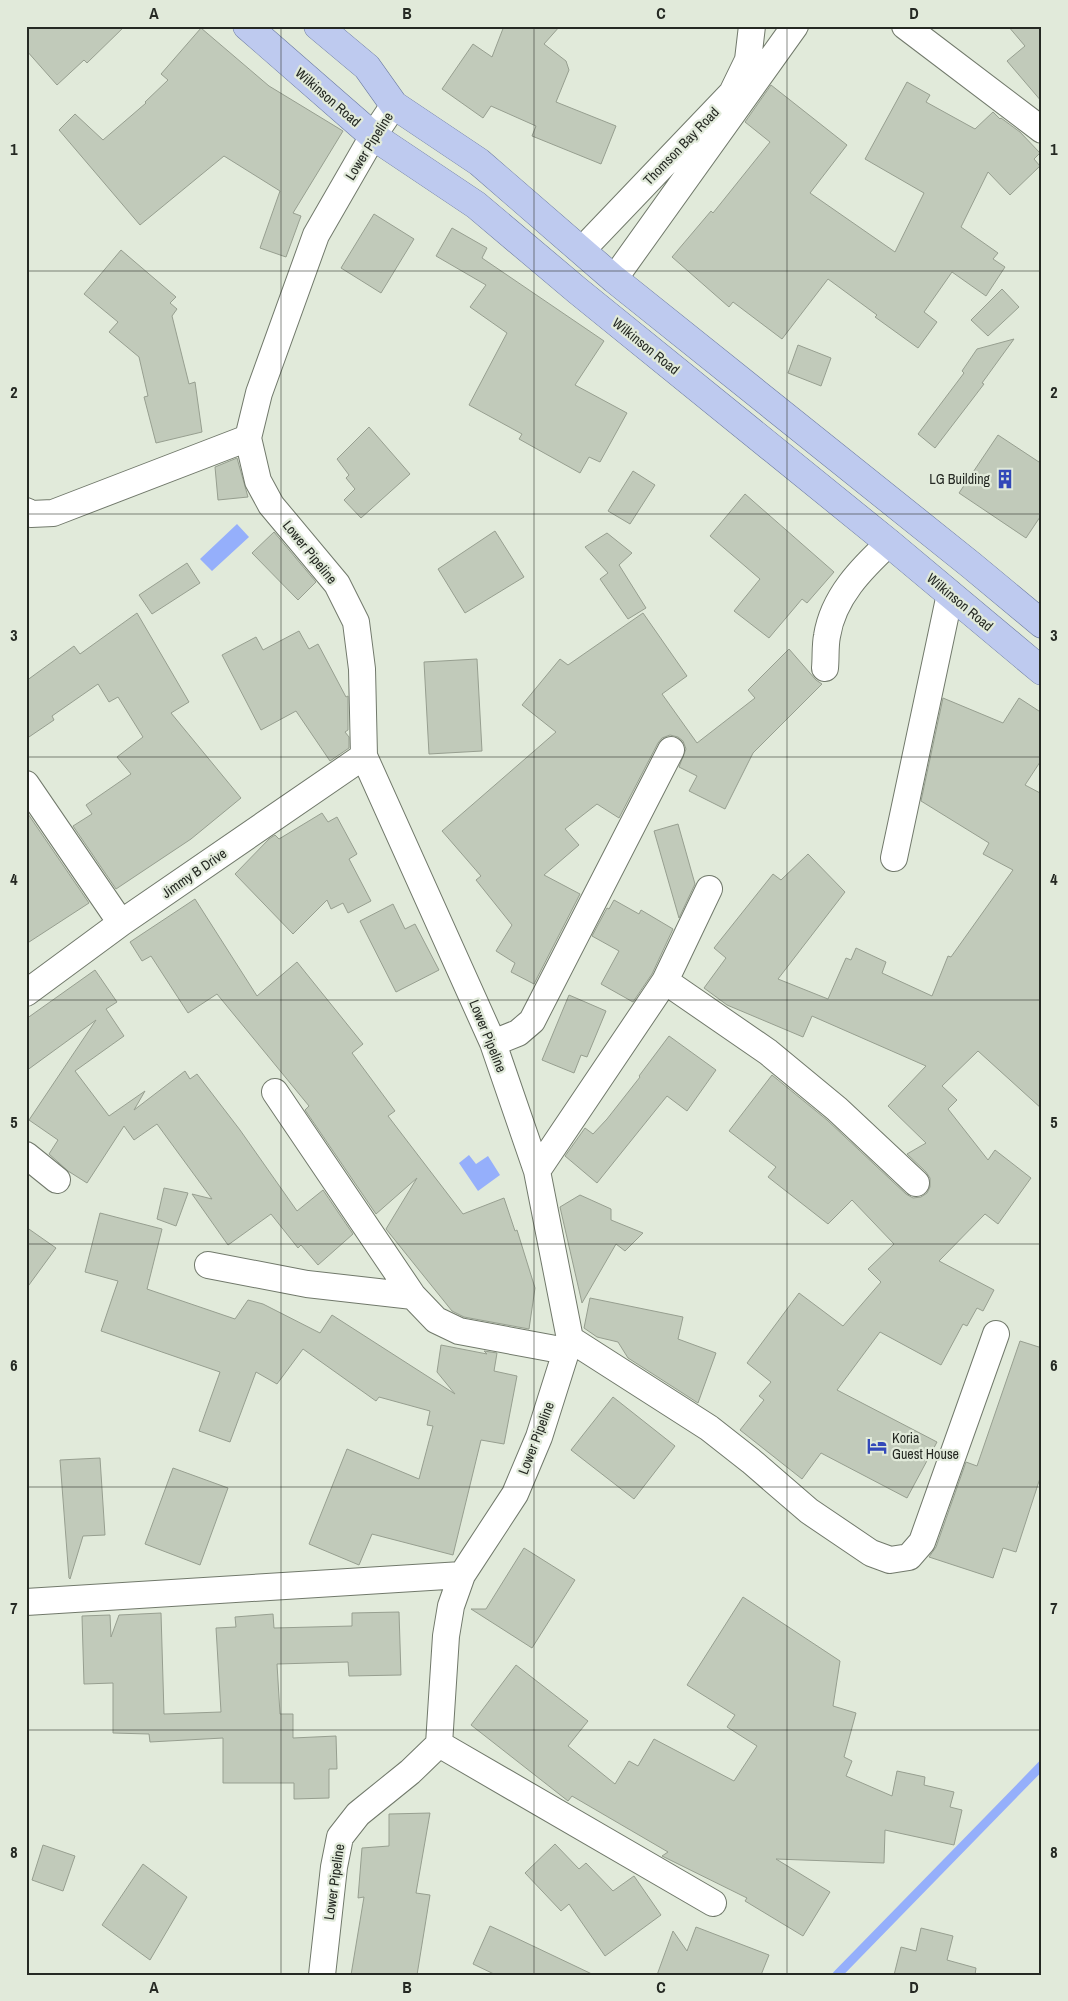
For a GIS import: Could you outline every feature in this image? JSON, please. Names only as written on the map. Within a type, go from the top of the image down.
[{"type":"main road","name":"Wilkinson Road","points":[[247,26],[373,136],[476,205],[578,292],[888,543],[1042,671]]},
{"type":"main road","points":[[318,26],[368,67],[394,105],[479,162],[614,279],[972,565],[1042,624]]},
{"type":"street","name":"Thomson Bay Road","points":[[582,250],[732,93],[748,60],[752,26]]},
{"type":"street","points":[[614,279],[796,26]]},
{"type":"street","points":[[905,26],[1042,130]]},
{"type":"street","name":"Lower Pipeline","points":[[322,1975],[334,1868],[340,1838],[358,1814],[410,1772],[439,1744],[446,1636],[451,1606],[462,1575],[515,1494],[539,1437],[568,1345],[537,1171],[493,1043],[364,756],[362,669],[356,622],[337,584],[272,505],[258,481],[248,438],[259,393],[316,236],[373,136],[394,105]]},
{"type":"street","points":[[26,511],[31,514],[53,513],[248,438]]},
{"type":"street","points":[[825,668],[827,635],[839,602],[859,570],[888,543]]},
{"type":"street","points":[[894,858],[950,594]]},
{"type":"street","points":[[493,1043],[518,1033],[532,1021],[671,750]]},
{"type":"street","name":"Jimmy B Drive","points":[[26,993],[121,923],[364,756]]},
{"type":"street","points":[[26,784],[121,923]]},
{"type":"street","points":[[537,1171],[665,981],[708,889]]},
{"type":"street","points":[[665,981],[768,1052],[837,1109],[916,1183]]},
{"type":"street","points":[[275,1092],[412,1296],[436,1320],[459,1331],[568,1345],[709,1428],[809,1511],[871,1553],[890,1560],[909,1556],[922,1542],[996,1334]]},
{"type":"street","points":[[26,1155],[57,1180]]},
{"type":"street","points":[[208,1266],[307,1284],[412,1296]]},
{"type":"street","points":[[26,1602],[462,1575]]},
{"type":"street","points":[[439,1744],[713,1903]]},
{"type":"water","points":[[237,524],[249,537],[212,571],[200,559]]},
{"type":"water","points":[[469,1155],[476,1164],[488,1156],[500,1175],[478,1191],[459,1163]]},
{"type":"building","points":[[26,26],[125,26],[87,63],[84,60],[57,85],[26,50]]},
{"type":"building","points":[[504,26],[560,26],[544,44],[566,61],[569,70],[556,102],[616,126],[601,164],[532,136],[536,126],[491,106],[483,118],[442,89],[473,44],[492,57]]},
{"type":"building","points":[[1008,26],[1042,26],[1042,102],[1007,61],[1025,46]]},
{"type":"building","points":[[201,28],[269,86],[343,131],[293,213],[301,216],[286,257],[260,248],[280,191],[224,156],[140,225],[59,130],[75,114],[103,140],[146,103],[168,80],[161,74]]},
{"type":"building","points":[[907,82],[930,95],[926,102],[975,129],[993,112],[1020,132],[1040,153],[1034,159],[1040,166],[1010,195],[988,172],[961,227],[998,253],[993,259],[1005,267],[986,296],[952,272],[924,312],[937,322],[918,348],[875,317],[877,315],[828,279],[782,339],[733,302],[729,307],[672,257],[711,211],[713,213],[770,142],[745,122],[771,85],[847,145],[810,193],[895,252],[924,193],[865,159]]},
{"type":"building","points":[[374,214],[414,239],[381,293],[341,268]]},
{"type":"building","points":[[452,228],[487,248],[482,258],[604,341],[575,385],[627,413],[600,462],[589,457],[580,473],[519,439],[522,434],[469,405],[507,333],[470,307],[486,285],[436,256]]},
{"type":"building","points":[[121,250],[176,297],[170,303],[177,309],[172,316],[189,384],[195,382],[202,432],[156,443],[144,397],[148,396],[139,357],[109,332],[118,322],[84,294]]},
{"type":"building","points":[[1002,289],[1019,307],[988,336],[971,320]]},
{"type":"building","points":[[1014,339],[982,383],[984,384],[935,448],[918,434],[964,373],[962,371],[977,349]]},
{"type":"building","points":[[798,345],[831,358],[821,386],[788,373]]},
{"type":"building","points":[[369,427],[410,474],[361,518],[344,500],[355,489],[346,478],[349,475],[337,459]]},
{"type":"building","name":"LG Building","points":[[998,435],[1042,464],[1042,514],[1026,538],[959,493]]},
{"type":"building","points":[[237,458],[248,497],[218,500],[215,467]]},
{"type":"building","points":[[633,471],[655,485],[630,524],[608,511]]},
{"type":"building","points":[[745,494],[834,572],[807,603],[802,599],[769,638],[734,611],[760,579],[710,536]]},
{"type":"building","points":[[495,531],[524,577],[465,613],[438,569]]},
{"type":"building","points":[[274,532],[316,582],[298,600],[252,553]]},
{"type":"building","points":[[607,533],[632,553],[619,565],[646,608],[628,619],[600,579],[608,573],[585,547]]},
{"type":"building","points":[[187,563],[200,583],[152,614],[139,595]]},
{"type":"building","points":[[137,613],[189,702],[171,713],[241,798],[191,839],[116,889],[73,826],[92,814],[86,805],[131,774],[117,757],[143,737],[118,697],[109,702],[98,684],[52,716],[54,720],[26,739],[26,681],[74,646],[80,654]]},
{"type":"building","points":[[643,613],[687,676],[662,694],[697,743],[755,698],[748,690],[789,649],[816,680],[822,684],[753,753],[725,809],[689,791],[697,776],[679,767],[686,749],[683,741],[678,737],[670,735],[662,738],[658,743],[619,818],[597,804],[565,829],[579,845],[544,875],[580,894],[534,984],[511,972],[515,963],[496,951],[512,925],[476,880],[481,876],[442,831],[556,732],[522,705],[560,659],[568,665]]},
{"type":"building","points":[[299,631],[309,649],[318,644],[346,697],[348,696],[348,730],[345,732],[349,737],[349,748],[330,761],[296,711],[261,730],[222,655],[256,637],[263,650]]},
{"type":"building","points":[[477,659],[482,751],[429,754],[424,662]]},
{"type":"building","points":[[943,698],[1003,723],[1019,698],[1042,713],[1042,759],[1025,785],[1042,794],[1042,1109],[978,1051],[942,1086],[957,1100],[948,1109],[988,1160],[995,1150],[1031,1178],[998,1224],[985,1214],[939,1261],[994,1290],[983,1311],[977,1308],[967,1326],[963,1324],[941,1365],[880,1332],[837,1390],[937,1442],[907,1498],[821,1453],[802,1479],[740,1430],[764,1400],[759,1396],[771,1382],[747,1363],[799,1293],[843,1326],[881,1282],[868,1269],[894,1244],[852,1200],[828,1224],[768,1177],[776,1167],[729,1131],[772,1075],[827,1120],[906,1194],[913,1198],[921,1197],[927,1193],[930,1187],[930,1178],[907,1154],[926,1143],[888,1106],[926,1066],[812,1016],[803,1037],[727,1005],[704,988],[726,958],[714,948],[773,874],[781,880],[808,854],[845,892],[778,979],[828,999],[846,958],[851,960],[856,948],[886,962],[882,973],[932,996],[948,956],[951,957],[1013,870],[983,854],[989,843],[921,801]]},
{"type":"building","points":[[26,811],[89,903],[26,944]]},
{"type":"building","points":[[322,813],[328,822],[337,817],[357,854],[349,859],[371,901],[348,913],[343,903],[331,909],[327,900],[293,934],[235,874],[269,839],[275,835],[279,839]]},
{"type":"building","points":[[678,824],[695,884],[679,918],[654,831]]},
{"type":"building","points":[[195,899],[257,996],[297,962],[363,1044],[352,1053],[395,1111],[388,1116],[463,1214],[504,1198],[515,1231],[517,1230],[535,1288],[529,1329],[464,1317],[452,1311],[386,1229],[417,1178],[376,1214],[305,1110],[309,1106],[217,994],[188,1013],[151,956],[142,961],[130,942]]},
{"type":"building","points":[[614,900],[639,914],[641,910],[673,929],[652,974],[633,1002],[601,984],[619,951],[592,936],[607,908],[609,909]]},
{"type":"building","points":[[393,904],[405,929],[415,924],[439,970],[396,992],[360,921]]},
{"type":"building","points":[[95,970],[117,1002],[106,1009],[124,1036],[75,1071],[109,1116],[145,1091],[134,1110],[185,1071],[190,1079],[197,1074],[240,1130],[297,1211],[323,1190],[353,1234],[318,1265],[301,1245],[298,1248],[271,1214],[228,1245],[192,1194],[212,1199],[157,1124],[134,1140],[124,1126],[87,1183],[68,1171],[49,1154],[58,1140],[29,1120],[96,1020],[26,1071],[26,1019]]},
{"type":"building","points":[[569,995],[606,1011],[587,1057],[581,1055],[574,1073],[542,1060]]},
{"type":"building","points":[[669,1036],[716,1070],[687,1111],[667,1096],[597,1183],[565,1156],[585,1128],[593,1134],[607,1119]]},
{"type":"building","points":[[164,1188],[188,1193],[176,1226],[157,1219]]},
{"type":"building","points":[[580,1195],[611,1209],[611,1220],[643,1233],[625,1251],[616,1244],[582,1303],[560,1207]]},
{"type":"building","points":[[100,1213],[162,1229],[147,1289],[235,1319],[248,1300],[263,1304],[320,1333],[332,1315],[455,1394],[437,1372],[441,1345],[487,1354],[484,1351],[497,1353],[494,1371],[517,1376],[504,1444],[481,1440],[453,1555],[372,1534],[359,1565],[309,1544],[347,1449],[419,1479],[433,1426],[427,1425],[430,1411],[379,1397],[376,1401],[303,1349],[277,1384],[256,1372],[230,1442],[199,1431],[220,1372],[101,1331],[118,1281],[85,1272]]},
{"type":"building","points":[[26,1227],[56,1248],[26,1289]]},
{"type":"building","points":[[590,1298],[683,1317],[678,1339],[716,1353],[698,1403],[628,1358],[618,1342],[597,1337],[584,1328]]},
{"type":"building","points":[[1020,1341],[1042,1348],[1042,1472],[1016,1552],[1003,1548],[993,1578],[929,1557],[936,1547],[966,1462],[977,1466]]},
{"type":"building","points":[[613,1397],[675,1446],[634,1499],[571,1450]]},
{"type":"building","points":[[100,1458],[105,1535],[83,1536],[70,1579],[60,1460]]},
{"type":"building","points":[[173,1468],[228,1488],[200,1565],[145,1544]]},
{"type":"building","points":[[524,1548],[575,1580],[532,1648],[471,1609],[486,1609]]},
{"type":"building","points":[[743,1597],[840,1661],[833,1706],[856,1713],[844,1757],[852,1761],[846,1776],[892,1796],[897,1771],[925,1777],[924,1785],[954,1792],[950,1807],[962,1810],[954,1845],[885,1830],[884,1863],[776,1859],[830,1892],[803,1936],[745,1901],[747,1898],[662,1856],[668,1852],[572,1796],[568,1801],[471,1725],[516,1665],[588,1721],[568,1746],[615,1784],[629,1761],[638,1766],[654,1739],[734,1781],[757,1746],[727,1727],[735,1715],[687,1685]]},
{"type":"building","points":[[399,1612],[401,1675],[349,1676],[348,1662],[277,1664],[280,1714],[293,1714],[293,1738],[336,1736],[337,1769],[329,1769],[329,1798],[294,1799],[294,1783],[223,1783],[223,1738],[150,1742],[149,1734],[113,1733],[113,1683],[84,1684],[82,1616],[110,1615],[111,1637],[119,1615],[161,1613],[164,1714],[221,1712],[216,1628],[236,1627],[235,1617],[273,1614],[274,1628],[352,1626],[352,1613]]},
{"type":"building","points":[[430,1813],[416,1893],[430,1895],[417,1975],[351,1975],[364,1897],[358,1898],[362,1848],[389,1846],[389,1814]]},
{"type":"building","points":[[555,1844],[579,1869],[586,1863],[613,1891],[634,1876],[661,1915],[605,1956],[569,1904],[561,1911],[525,1873]]},
{"type":"building","points":[[43,1845],[75,1856],[63,1891],[32,1880]]},
{"type":"building","points":[[143,1864],[187,1897],[150,1960],[102,1925]]},
{"type":"building","points":[[490,1926],[594,1975],[496,1975],[473,1964]]},
{"type":"building","points":[[696,1927],[769,1955],[761,1975],[657,1975],[673,1931],[687,1951]]},
{"type":"building","points":[[921,1928],[953,1936],[947,1960],[976,1968],[975,1975],[894,1975],[901,1947],[916,1951]]},
{"type":"waterway","points":[[837,1975],[1042,1765]]},
{"type":"place","name":"LG Building","points":[[1005,479]]},
{"type":"place","name":"Koria Guest House","points":[[877,1446]]}]
